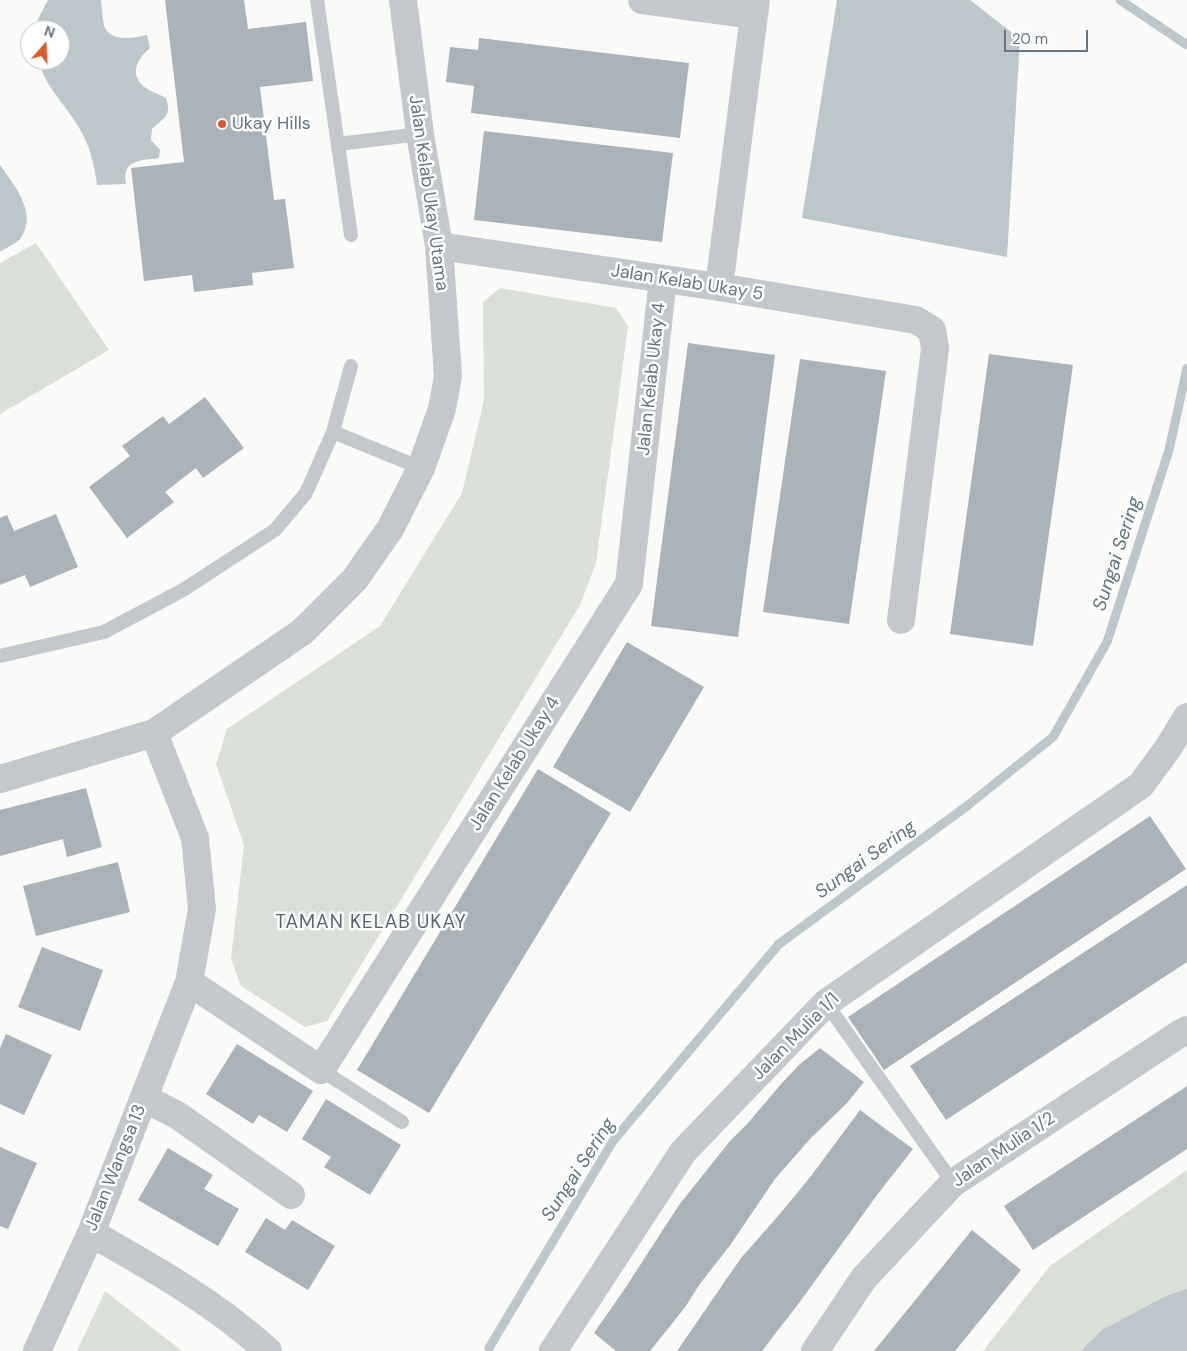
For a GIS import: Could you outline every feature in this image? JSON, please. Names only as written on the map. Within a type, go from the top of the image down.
[{"type":"street","name":"Jalan Kelab Ukay Utama","points":[[0,779],[154,733],[302,632],[355,579],[390,529],[421,468],[442,409],[448,376],[439,246],[420,134],[403,0]]},
{"type":"street","points":[[642,0],[755,7],[719,287]]},
{"type":"street","name":"Jalan Kelab Ukay 5","points":[[439,246],[719,287],[916,320],[932,330],[935,349],[901,620]]},
{"type":"street","name":"Jalan Kelab Ukay 4","points":[[320,1070],[629,584],[663,279]]},
{"type":"street","name":"Jalan Mulia 1/1","points":[[553,1351],[683,1152],[826,1003],[1141,785],[1168,748],[1187,717]]},
{"type":"street","name":"Jalan Wangsa 13","points":[[37,1351],[91,1233],[189,982],[202,909],[195,838],[154,733]]},
{"type":"street","points":[[189,982],[320,1070]]},
{"type":"street","name":"Jalan Mulia 1/2","points":[[816,1351],[864,1278],[953,1183],[1172,1038],[1187,1030]]},
{"type":"street","points":[[144,1098],[177,1115],[291,1195]]},
{"type":"street","points":[[91,1233],[163,1273],[246,1330],[268,1351]]},
{"type":"lane","points":[[317,0],[351,235]]},
{"type":"lane","points":[[338,144],[420,134]]},
{"type":"lane","points":[[0,656],[104,632],[183,590],[275,530],[306,493],[333,432],[351,366]]},
{"type":"lane","points":[[333,432],[421,468]]},
{"type":"lane","points":[[826,1003],[953,1183]]},
{"type":"lane","points":[[320,1070],[402,1122]]},
{"type":"shaded area","points":[[48,0],[101,0],[104,25],[111,35],[123,38],[147,35],[150,48],[139,61],[136,76],[143,86],[166,98],[168,109],[166,116],[152,129],[151,140],[160,150],[159,158],[139,161],[130,166],[125,176],[126,184],[97,185],[88,145],[81,130],[54,93],[42,70],[70,70],[70,20],[38,19]]},
{"type":"shaded area","points":[[837,0],[970,0],[1020,39],[1007,257],[802,218]]},
{"type":"shaded area","points":[[0,165],[12,181],[22,200],[27,220],[20,239],[0,252]]},
{"type":"shaded area","points":[[36,243],[109,350],[0,414],[0,263]]},
{"type":"shaded area","points":[[500,288],[616,308],[628,326],[596,563],[580,605],[327,1021],[305,1027],[241,986],[231,959],[244,845],[216,764],[227,729],[380,626],[462,493],[484,400],[483,302]]},
{"type":"shaded area","points":[[1187,1170],[1187,1351],[983,1351],[1050,1266]]},
{"type":"shaded area","points":[[1187,1289],[1187,1351],[1081,1351],[1102,1330],[1166,1296]]},
{"type":"shaded area","points":[[105,1291],[182,1351],[77,1351]]},
{"type":"building","name":"Ukay Hills","points":[[165,0],[244,0],[248,29],[306,22],[313,81],[260,87],[274,200],[285,199],[294,268],[252,273],[253,285],[194,292],[192,275],[144,281],[131,168],[184,162]]},
{"type":"building","points":[[479,38],[689,63],[680,138],[471,113],[474,86],[446,82],[450,47],[478,50]]},
{"type":"building","points":[[484,131],[673,153],[662,242],[474,220]]},
{"type":"building","points":[[688,343],[775,355],[738,637],[651,626]]},
{"type":"building","points":[[989,354],[1073,365],[1033,646],[950,634]]},
{"type":"building","points":[[800,359],[886,371],[849,624],[763,612]]},
{"type":"building","points":[[205,397],[244,448],[203,478],[196,468],[165,492],[174,502],[127,538],[89,487],[130,456],[122,446],[163,416],[169,424]]},
{"type":"building","points":[[56,514],[78,567],[30,587],[25,575],[0,585],[0,518],[7,515],[14,531]]},
{"type":"building","points":[[627,642],[704,687],[630,812],[553,767]]},
{"type":"building","points":[[538,769],[611,813],[429,1113],[357,1070]]},
{"type":"building","points":[[86,788],[102,847],[67,857],[63,839],[0,856],[0,810]]},
{"type":"building","points":[[1150,816],[1186,869],[884,1070],[848,1017]]},
{"type":"building","points":[[118,862],[130,912],[36,936],[23,886]]},
{"type":"building","points":[[1187,885],[1187,962],[946,1120],[910,1066]]},
{"type":"building","points":[[42,947],[103,970],[80,1031],[18,1007]]},
{"type":"building","points":[[6,1034],[52,1055],[24,1115],[0,1104],[0,1048]]},
{"type":"building","points":[[237,1044],[313,1091],[287,1132],[259,1115],[253,1124],[206,1094]]},
{"type":"building","points":[[820,1048],[864,1082],[847,1103],[810,1139],[775,1179],[686,1306],[650,1351],[616,1351],[594,1333],[679,1205],[730,1141],[782,1083],[800,1064]]},
{"type":"building","points":[[1187,1086],[1187,1149],[1033,1250],[1004,1206]]},
{"type":"building","points":[[326,1099],[401,1145],[370,1195],[324,1167],[331,1157],[302,1139]]},
{"type":"building","points":[[860,1110],[913,1149],[877,1195],[799,1303],[762,1351],[677,1351],[741,1258],[811,1176]]},
{"type":"building","points":[[0,1147],[37,1163],[8,1229],[0,1226]]},
{"type":"building","points":[[168,1148],[213,1175],[204,1189],[239,1209],[218,1246],[138,1200]]},
{"type":"building","points":[[266,1218],[285,1230],[292,1220],[335,1246],[308,1290],[245,1252]]},
{"type":"building","points":[[972,1230],[1021,1270],[955,1351],[874,1351]]},
{"type":"waterway","name":"Sungai Sering","points":[[1120,0],[1187,45]]},
{"type":"waterway","name":"Sungai Sering","points":[[489,1348],[613,1141],[779,944],[967,806],[1053,737],[1107,642],[1169,450],[1187,368]]},
{"type":"place","name":"Ukay Hills","points":[[222,124]]},
{"type":"district","name":"TAMAN KELAB UKAY","points":[[371,923]]}]
